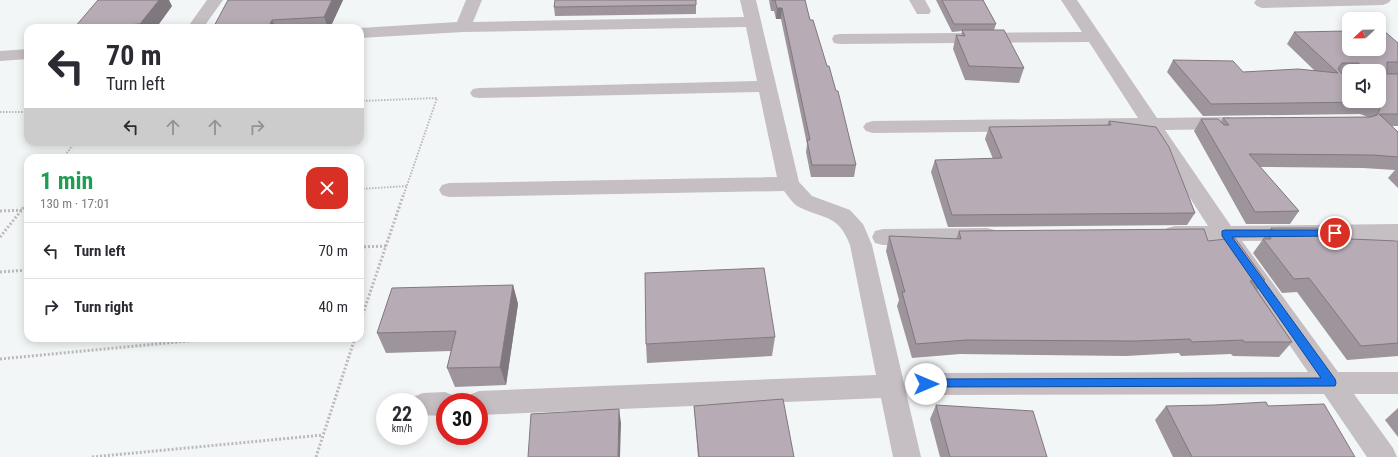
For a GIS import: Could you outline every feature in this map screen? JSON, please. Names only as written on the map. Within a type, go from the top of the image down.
[{"type":"street","points":[[198,24],[215,0]]},
{"type":"street","points":[[463,27],[474,0]]},
{"type":"street","points":[[748,0],[789,184],[805,201],[842,215],[855,230],[861,246],[907,457]]},
{"type":"street","points":[[1069,0],[1092,37],[1225,234],[1383,457]]},
{"type":"street","points":[[1262,3],[1383,0]]},
{"type":"street","points":[[364,33],[463,27],[753,22]]},
{"type":"street","points":[[840,39],[1092,37]]},
{"type":"street","points":[[0,56],[24,54]]},
{"type":"street","points":[[479,93],[767,86]]},
{"type":"street","points":[[873,127],[1243,123]]},
{"type":"street","points":[[449,190],[789,184]]},
{"type":"street","points":[[1154,234],[1398,232]]},
{"type":"street","points":[[883,237],[1011,236]]},
{"type":"street","points":[[926,384],[1398,383]]},
{"type":"street","points":[[488,403],[892,386]]},
{"type":"path","points":[[364,100],[437,98],[364,310]]},
{"type":"path","points":[[0,112],[24,112]]},
{"type":"path","points":[[364,189],[407,186]]},
{"type":"path","points":[[0,237],[24,207]]},
{"type":"path","points":[[0,211],[22,210]]},
{"type":"path","points":[[364,247],[386,246]]},
{"type":"path","points":[[0,272],[24,270]]},
{"type":"path","points":[[0,359],[177,342]]},
{"type":"path","points":[[316,457],[354,342]]},
{"type":"path","points":[[92,457],[323,435]]},
{"type":"building","points":[[98,0],[159,0],[140,24],[77,24]]},
{"type":"building","points":[[228,0],[332,0],[324,17],[272,20],[270,24],[215,24]]},
{"type":"building","points":[[555,0],[696,0],[696,5],[554,7]]},
{"type":"building","points":[[775,0],[805,0],[810,20],[813,20],[827,66],[829,66],[836,91],[838,91],[856,165],[812,165],[807,140],[810,140],[782,8],[777,8]]},
{"type":"building","points":[[942,0],[983,0],[996,24],[954,24]]},
{"type":"building","points":[[962,30],[1004,30],[1024,68],[969,66],[956,35],[965,36]]},
{"type":"building","points":[[1342,31],[1342,56],[1386,56],[1386,33],[1398,43],[1398,62],[1387,62],[1387,74],[1398,74],[1398,114],[1379,114],[1398,132],[1398,157],[1373,155],[1249,154],[1299,211],[1255,212],[1201,119],[1218,119],[1224,125],[1229,125],[1223,118],[1370,117],[1377,115],[1379,108],[1386,108],[1386,64],[1342,63],[1338,69],[1342,74],[1342,102],[1211,104],[1173,60],[1233,61],[1243,72],[1298,69],[1338,73],[1294,32]]},
{"type":"building","points":[[1109,121],[1156,127],[1169,147],[1195,213],[952,215],[935,160],[1002,158],[989,127],[1111,125]]},
{"type":"building","points":[[1271,228],[1317,228],[1326,238],[1398,241],[1398,343],[1361,346],[1309,278],[1294,279],[1263,239],[1271,239],[1268,234],[1275,233]]},
{"type":"building","points":[[1204,229],[1208,241],[1235,238],[1265,280],[1250,281],[1292,342],[1244,342],[1243,340],[1192,342],[1190,339],[1135,341],[966,340],[916,344],[902,292],[905,292],[889,236],[961,239],[959,231]]},
{"type":"building","points":[[764,268],[775,337],[646,344],[645,273]]},
{"type":"building","points":[[513,285],[500,367],[447,368],[456,331],[377,333],[392,288]]},
{"type":"building","points":[[783,399],[794,457],[699,457],[694,406]]},
{"type":"building","points":[[1266,402],[1268,406],[1324,404],[1355,457],[1192,457],[1166,406]]},
{"type":"building","points":[[936,405],[1033,411],[1047,457],[950,457]]},
{"type":"building","points":[[619,409],[618,457],[528,457],[531,414]]},
{"type":"route","points":[[926,384],[1331,383],[1225,234],[1335,233]]}]
